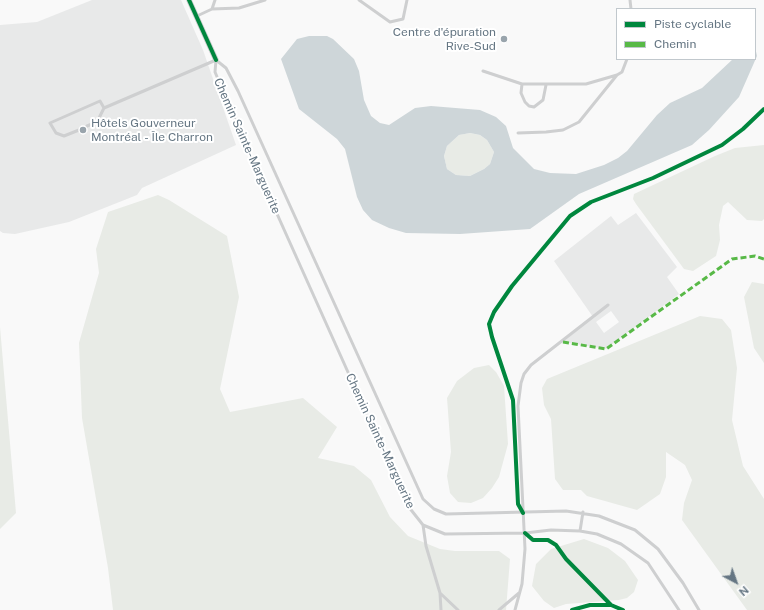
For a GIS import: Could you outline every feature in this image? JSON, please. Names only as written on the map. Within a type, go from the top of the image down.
[{"type":"street","points":[[189,0],[216,60]]},
{"type":"lane","points":[[212,9],[215,0]]},
{"type":"lane","points":[[196,16],[212,9],[239,8],[265,0]]},
{"type":"lane","points":[[359,0],[390,22],[403,19],[407,0]]},
{"type":"lane","points":[[87,126],[97,122],[104,108],[216,60]]},
{"type":"lane","name":"Chemin Sainte-Marguerite","points":[[216,60],[226,68],[238,90],[423,499],[434,509],[446,514],[566,511],[583,512],[599,516],[635,530],[658,549],[683,583],[699,610]]},
{"type":"lane","name":"Chemin Sainte-Marguerite","points":[[216,60],[215,72],[243,138],[408,506],[422,525]]},
{"type":"lane","points":[[483,71],[522,84],[586,84],[617,75],[622,72],[627,60]]},
{"type":"lane","points":[[518,133],[563,130],[579,122],[617,75]]},
{"type":"lane","points":[[522,84],[521,93],[525,102],[529,106],[534,107],[543,100],[546,85]]},
{"type":"lane","points":[[79,130],[64,136],[56,133],[50,123],[100,101],[104,108]]},
{"type":"lane","points":[[515,610],[519,594],[525,549],[518,406],[524,374],[531,365],[608,305]]},
{"type":"lane","points":[[580,530],[583,512]]},
{"type":"lane","points":[[422,525],[445,534],[525,533],[551,530],[580,530],[597,534],[621,544],[648,563],[679,610]]},
{"type":"lane","points":[[422,525],[426,546],[440,593],[441,610]]},
{"type":"lane","points":[[440,593],[458,610]]},
{"type":"lane","points":[[499,610],[519,594]]},
{"type":"shaded area","points":[[92,0],[181,0],[203,50],[236,145],[142,188],[137,195],[69,222],[15,234],[3,233],[0,231],[0,25],[37,22]]},
{"type":"shaded area","points":[[309,36],[327,36],[333,39],[354,59],[359,71],[364,100],[371,116],[380,123],[389,125],[415,108],[431,106],[480,110],[496,117],[506,126],[513,148],[534,169],[550,173],[576,174],[604,165],[618,158],[627,151],[657,115],[670,103],[702,88],[732,60],[755,60],[739,97],[709,130],[692,145],[579,194],[530,229],[460,234],[406,233],[389,228],[372,220],[363,210],[357,197],[345,149],[337,139],[299,109],[281,59],[297,39]],"holes":[[[470,133],[480,135],[487,140],[494,152],[490,164],[484,169],[470,176],[456,175],[447,169],[444,156],[447,146],[459,135]]]},
{"type":"shaded area","points":[[470,133],[480,135],[487,140],[494,152],[490,164],[484,169],[470,176],[456,175],[447,169],[444,156],[447,146],[459,135]]},
{"type":"shaded area","points":[[764,145],[764,219],[762,221],[747,220],[728,202],[723,206],[719,225],[720,240],[716,256],[693,271],[684,269],[636,204],[633,199],[634,194],[735,148]]},
{"type":"shaded area","points":[[158,195],[169,200],[227,236],[239,297],[220,389],[230,412],[303,398],[337,427],[318,458],[354,466],[371,480],[390,517],[408,536],[440,549],[455,551],[499,551],[510,559],[506,610],[113,610],[108,568],[82,418],[79,343],[99,273],[96,249],[108,212]]},
{"type":"shaded area","points":[[636,213],[677,267],[667,277],[679,294],[606,349],[563,342],[593,317],[554,261],[611,216],[618,225]],"holes":[[[611,311],[619,322],[604,333],[596,322]]]},
{"type":"shaded area","points":[[752,282],[764,284],[764,363],[754,348],[744,297]]},
{"type":"shaded area","points":[[700,316],[722,319],[731,330],[737,368],[732,420],[743,466],[764,499],[764,610],[747,610],[682,520],[684,503],[692,480],[685,465],[666,452],[666,477],[660,494],[637,510],[587,496],[581,490],[563,490],[555,479],[551,419],[544,405],[542,388],[547,379]]},
{"type":"shaded area","points":[[0,327],[16,513],[0,529]]},
{"type":"shaded area","points":[[489,365],[496,372],[504,386],[508,444],[499,477],[492,488],[483,498],[471,503],[458,502],[450,493],[447,476],[451,452],[447,398],[457,381],[474,368]]},
{"type":"shaded area","points":[[584,539],[608,548],[625,561],[638,580],[634,592],[627,598],[619,600],[566,604],[554,608],[544,601],[532,586],[536,564],[551,549]]},
{"type":"marked path","points":[[563,342],[606,349],[732,259],[755,256],[764,259]]},
{"type":"cycle path","points":[[189,0],[216,60]]},
{"type":"cycle path","points":[[523,513],[518,504],[513,400],[489,324],[494,312],[512,286],[570,216],[591,202],[653,178],[722,145],[743,129],[764,109]]},
{"type":"cycle path","points":[[525,533],[533,540],[548,540],[556,545],[566,559],[611,605]]},
{"type":"cycle path","points":[[572,610],[590,605],[611,605],[623,610]]},
{"type":"place","name":"Centre d'épuration Rive-Sud","points":[[504,39]]},
{"type":"place","name":"Hôtels Gouverneur Montréal - Île Charron","points":[[83,130]]}]
